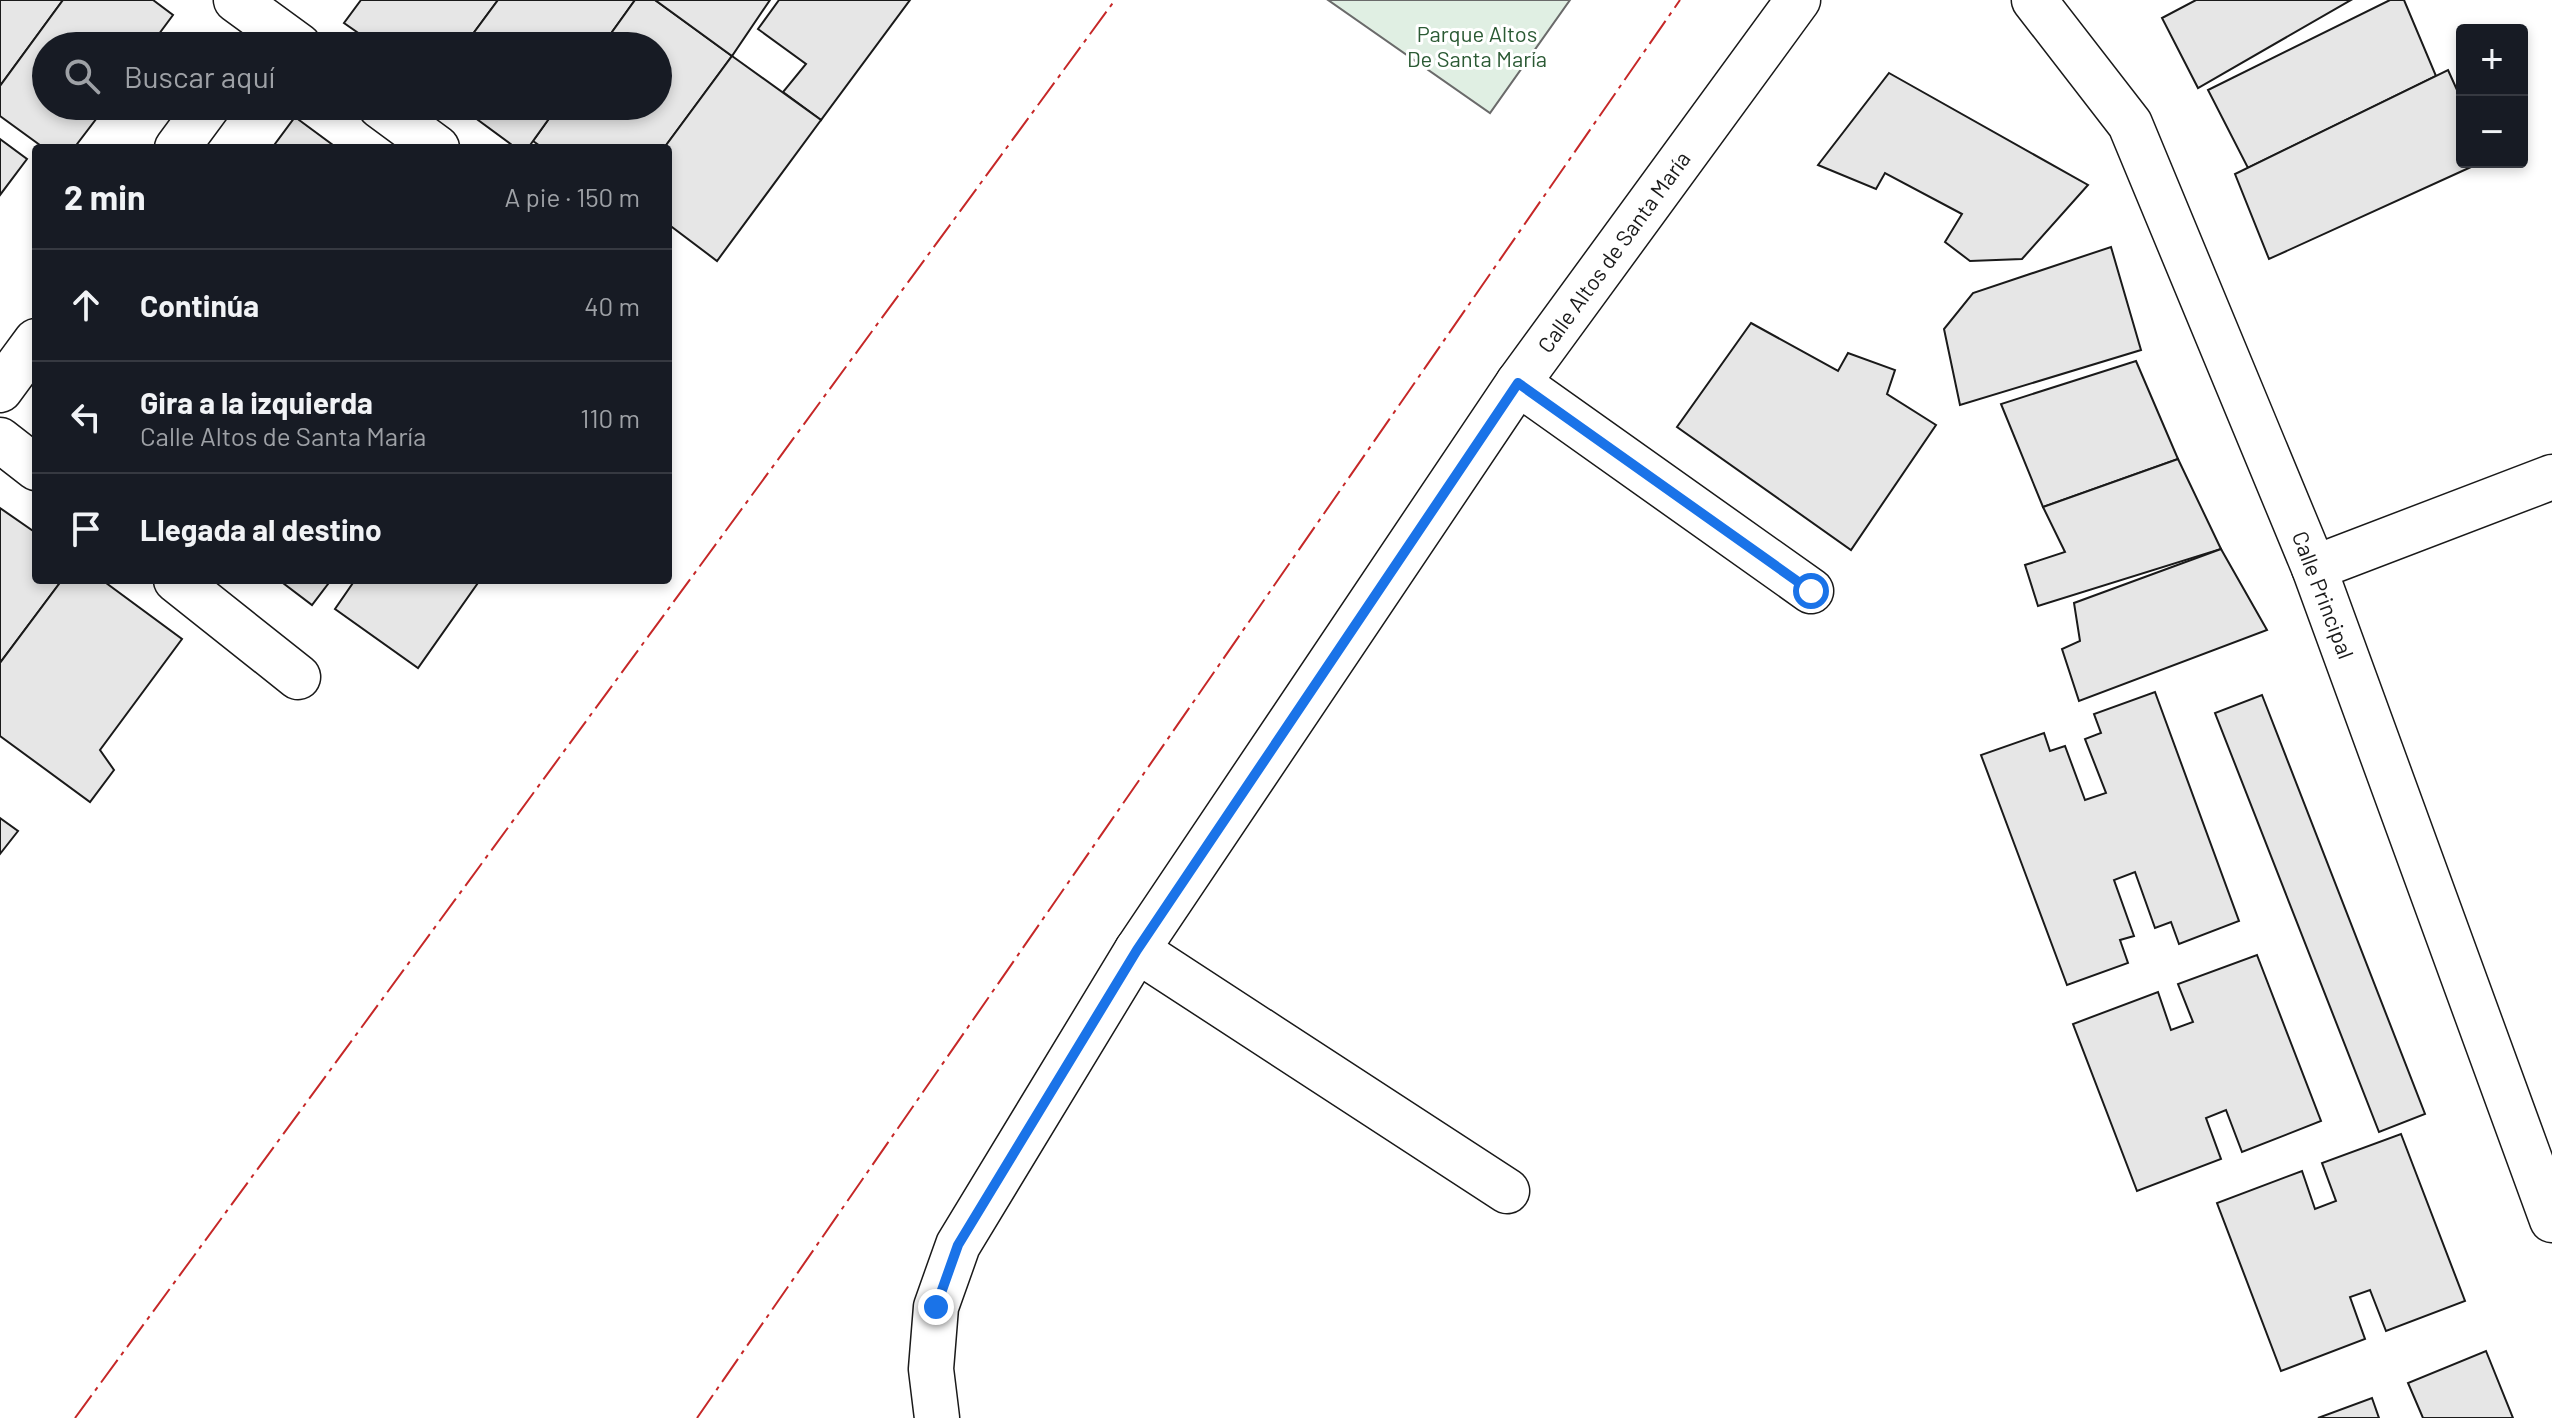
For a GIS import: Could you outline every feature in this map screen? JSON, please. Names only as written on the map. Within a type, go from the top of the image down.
[{"type":"street","name":"Calle Altos de Santa María","points":[[937,1418],[931,1369],[936,1307],[958,1245],[1137,950],[1518,383],[1798,0]]},
{"type":"street","name":"Calle Principal","points":[[2034,0],[2130,124],[2314,568],[2552,1220]]},
{"type":"street","points":[[180,144],[198,120]]},
{"type":"street","points":[[399,120],[432,144]]},
{"type":"street","points":[[0,390],[32,346]]},
{"type":"street","points":[[1518,383],[1811,591]]},
{"type":"street","points":[[0,440],[32,465]]},
{"type":"street","points":[[2314,568],[2552,477]]},
{"type":"street","points":[[181,584],[298,677]]},
{"type":"street","points":[[1137,950],[1507,1191]]},
{"type":"green space","name":"Parque Altos De Santa María","points":[[1328,0],[1570,0],[1490,113]]},
{"type":"building","points":[[0,0],[63,0],[40,32],[32,32],[32,42],[0,86]]},
{"type":"building","points":[[63,0],[153,0],[173,15],[160,32],[40,32]]},
{"type":"building","points":[[361,0],[498,0],[474,32],[357,32],[344,23]]},
{"type":"building","points":[[498,0],[635,0],[612,32],[474,32]]},
{"type":"building","points":[[635,0],[655,0],[732,56],[667,144],[537,144],[533,141],[548,120],[672,120],[672,32],[612,32]]},
{"type":"building","points":[[655,0],[770,0],[732,56]]},
{"type":"building","points":[[779,0],[910,0],[821,120],[783,92],[806,64],[758,29]]},
{"type":"building","points":[[2196,0],[2351,0],[2198,88],[2162,18]]},
{"type":"building","points":[[2390,0],[2404,0],[2436,76],[2248,168],[2208,90]]},
{"type":"building","points":[[32,42],[32,120],[95,120],[77,144],[38,144],[0,116],[0,86]]},
{"type":"building","points":[[732,56],[821,120],[717,261],[672,227],[672,144],[667,144]]},
{"type":"building","points":[[2448,70],[2456,88],[2456,168],[2469,168],[2269,259],[2235,174]]},
{"type":"building","points":[[1889,73],[2088,185],[2022,259],[1970,261],[1945,242],[1962,214],[1885,173],[1876,189],[1818,165]]},
{"type":"building","points":[[293,120],[299,120],[332,144],[275,144]]},
{"type":"building","points":[[478,120],[548,120],[531,144],[511,144]]},
{"type":"building","points":[[0,139],[27,159],[0,195]]},
{"type":"building","points":[[2111,247],[2141,350],[1960,405],[1944,329],[1973,293]]},
{"type":"building","points":[[1751,323],[1838,371],[1848,353],[1895,370],[1887,394],[1936,425],[1851,550],[1677,427]]},
{"type":"building","points":[[2136,361],[2178,459],[2043,507],[2001,404]]},
{"type":"building","points":[[2178,459],[2221,549],[2038,606],[2025,565],[2065,552],[2043,507]]},
{"type":"building","points":[[0,508],[32,530],[32,584],[59,584],[0,663]]},
{"type":"building","points":[[2221,549],[2267,630],[2079,701],[2062,649],[2080,641],[2074,603]]},
{"type":"building","points":[[59,584],[107,584],[182,639],[100,750],[114,770],[90,802],[0,736],[0,663]]},
{"type":"building","points":[[284,584],[328,584],[312,605]]},
{"type":"building","points":[[352,584],[477,584],[418,668],[335,609]]},
{"type":"building","points":[[2155,692],[2239,921],[2179,944],[2171,922],[2155,928],[2135,872],[2114,880],[2134,936],[2120,940],[2128,963],[2067,985],[1981,755],[2044,733],[2050,751],[2065,746],[2085,800],[2106,793],[2085,739],[2101,733],[2094,714]]},
{"type":"building","points":[[2262,695],[2425,1114],[2379,1132],[2215,713]]},
{"type":"building","points":[[0,818],[18,831],[0,854]]},
{"type":"building","points":[[2257,955],[2321,1121],[2242,1152],[2226,1110],[2206,1118],[2221,1159],[2137,1191],[2073,1024],[2158,992],[2171,1030],[2193,1022],[2178,984]]},
{"type":"building","points":[[2401,1134],[2465,1301],[2386,1331],[2370,1290],[2350,1297],[2365,1339],[2281,1371],[2217,1203],[2302,1171],[2315,1209],[2336,1201],[2322,1163]]},
{"type":"building","points":[[2486,1351],[2513,1418],[2423,1418],[2408,1383]]},
{"type":"building","points":[[2372,1398],[2379,1418],[2318,1418]]},
{"type":"power","points":[[75,1418],[1115,0]]},
{"type":"power","points":[[697,1418],[1680,0]]},
{"type":"route","points":[[936,1307],[958,1245],[1137,950],[1518,383],[1811,591]]}]
